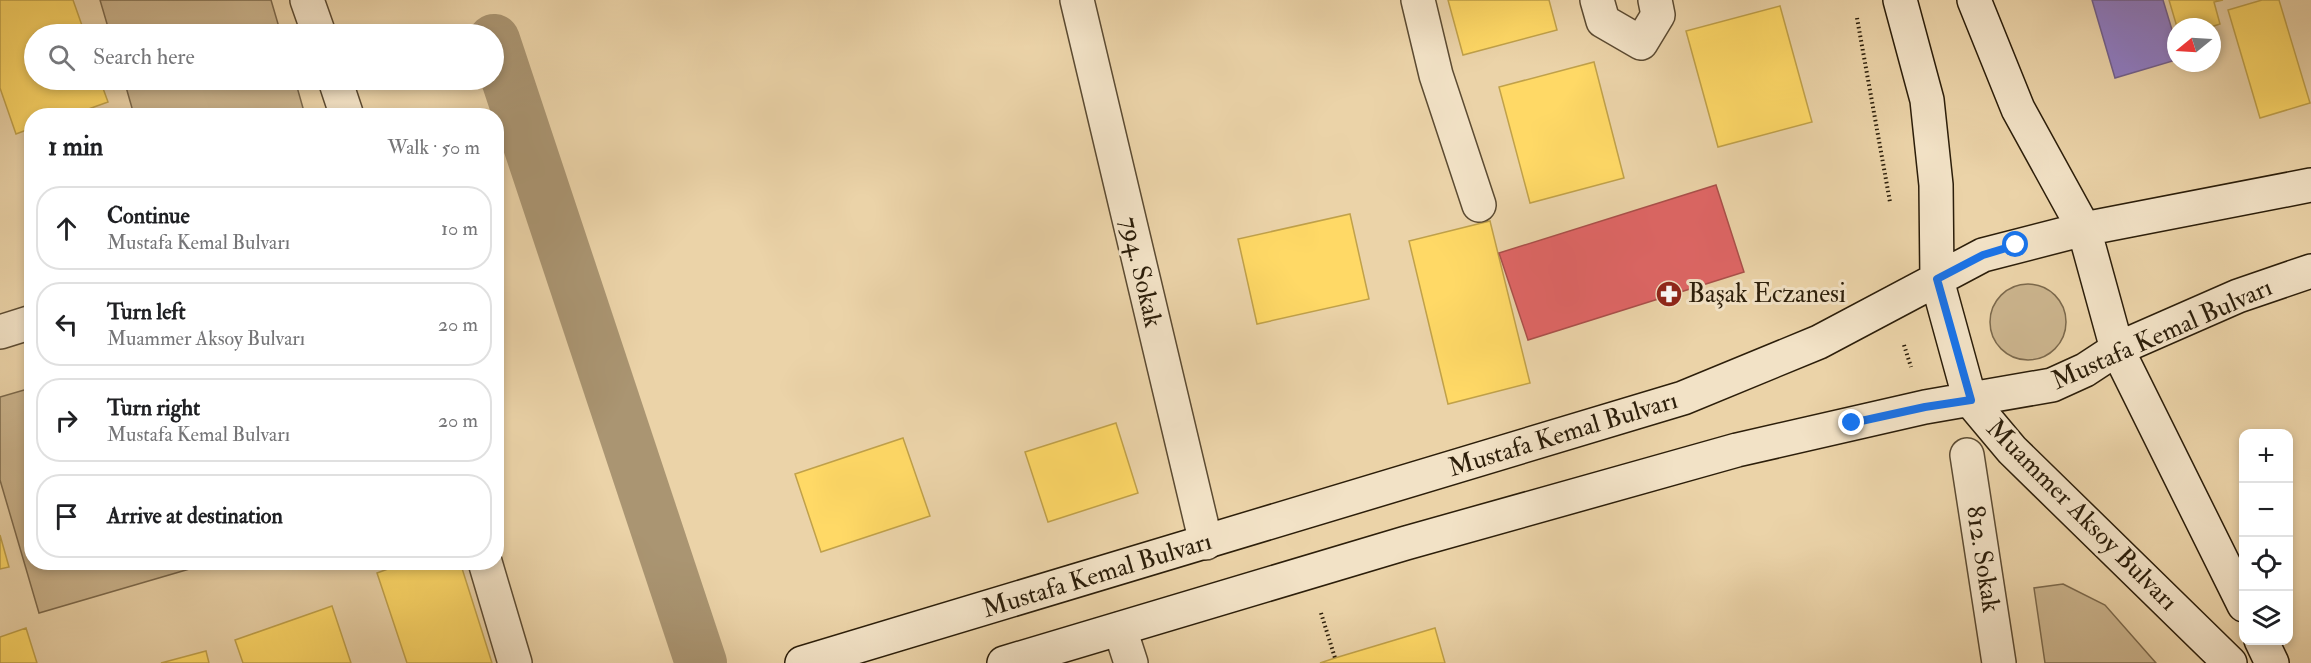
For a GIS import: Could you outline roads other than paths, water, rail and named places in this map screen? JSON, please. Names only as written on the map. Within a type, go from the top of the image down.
[{"type":"main road","points":[[308,0],[316,24]]},
{"type":"main road","name":"794. Sokak","points":[[1077,0],[1206,543]]},
{"type":"main road","points":[[1418,0],[1436,75],[1479,206]]},
{"type":"main road","points":[[1597,0],[1603,21],[1641,43],[1658,15],[1655,0]]},
{"type":"main road","name":"Muammer Aksoy Bulvarı","points":[[1900,0],[1927,100],[1936,185],[1937,279],[1971,400],[2012,450],[2230,663]]},
{"type":"main road","points":[[1974,0],[2018,109],[2084,230],[2117,349],[2239,595]]},
{"type":"main road","points":[[338,90],[344,108]]},
{"type":"main road","name":"Mustafa Kemal Bulvarı","points":[[802,663],[1683,398],[1819,342],[1983,255],[2084,230],[2311,185]]},
{"type":"main road","name":"Mustafa Kemal Bulvarı","points":[[1004,663],[1406,543],[1737,450],[1925,407],[2052,385],[2085,370],[2117,349],[2238,296],[2311,272]]},
{"type":"main road","points":[[0,332],[24,324]]},
{"type":"main road","name":"812. Sokak","points":[[1967,455],[1999,663]]},
{"type":"main road","points":[[487,570],[515,663]]},
{"type":"main road","points":[[1120,629],[1131,663]]},
{"type":"main road","points":[[2263,645],[2272,663]]},
{"type":"waterway","points":[[504,70],[701,663]]},
{"type":"place","name":"Başak Eczanesi","points":[[1669,294]]}]
